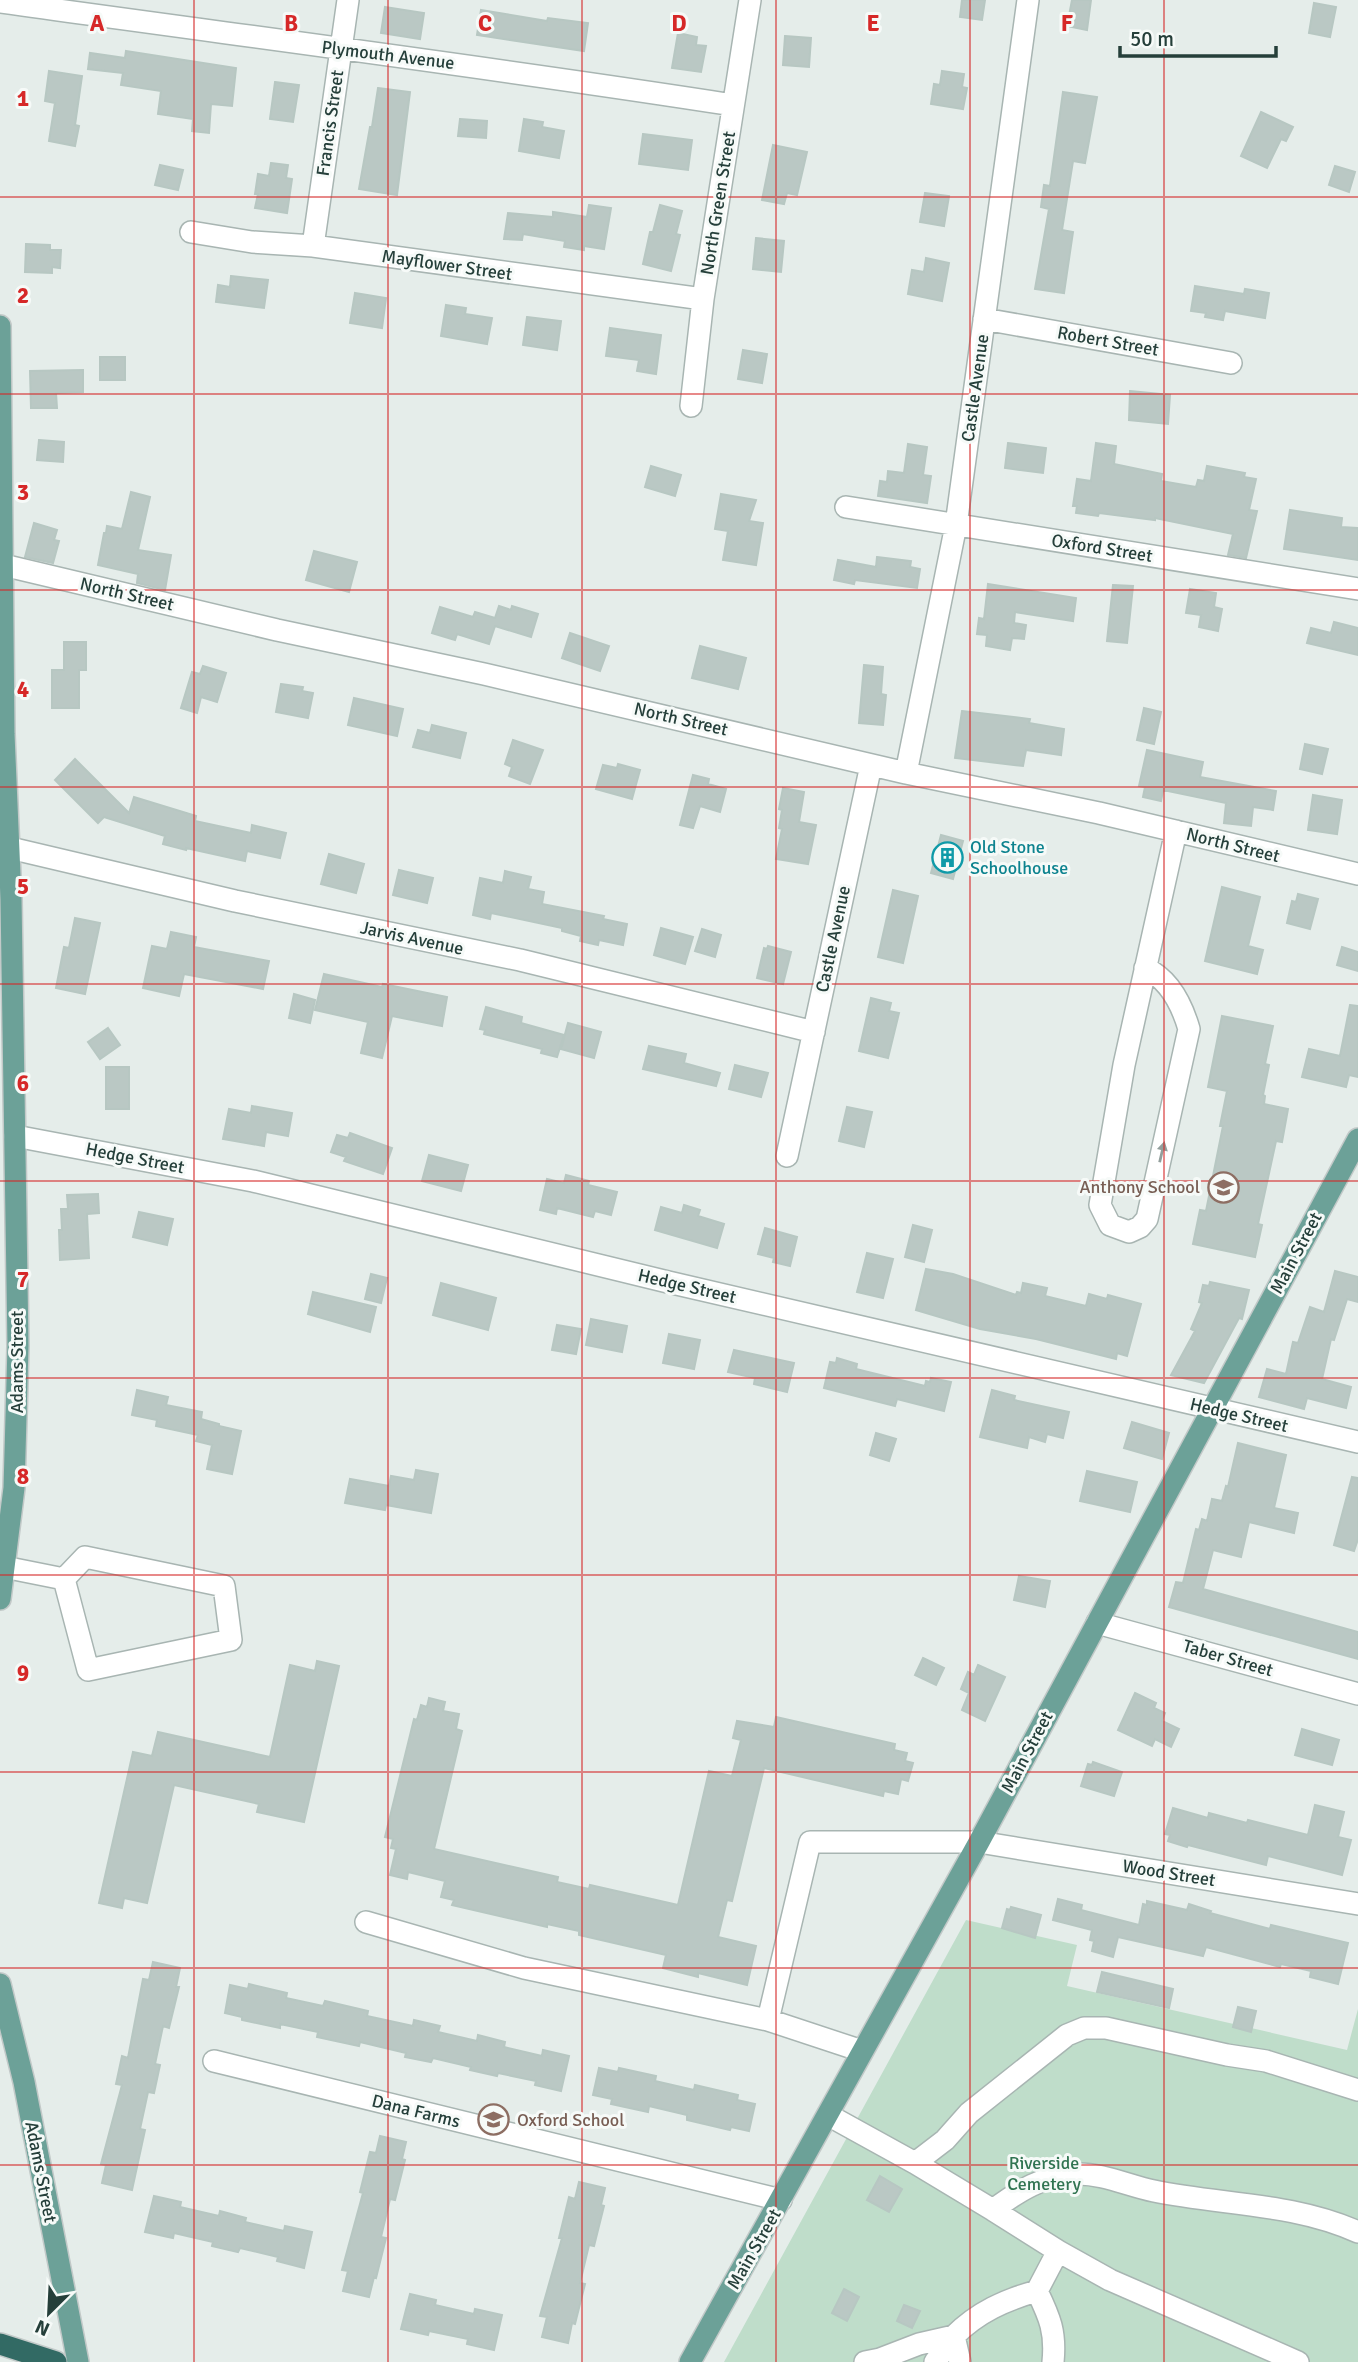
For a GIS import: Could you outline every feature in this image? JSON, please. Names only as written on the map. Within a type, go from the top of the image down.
[{"type":"highway","points":[[0,2344],[57,2362]]},
{"type":"main road","name":"Adams Street","points":[[0,326],[3,770],[10,848],[17,1429],[14,1488],[0,1599]]},
{"type":"main road","name":"Main Street","points":[[690,2362],[979,1842],[1358,1139]]},
{"type":"main road","name":"Adams Street","points":[[0,1984],[26,2095],[78,2362]]},
{"type":"street","name":"Francis Street","points":[[313,246],[348,0]]},
{"type":"street","name":"North Green Street","points":[[691,406],[703,299],[750,0]]},
{"type":"street","name":"Castle Avenue","points":[[906,774],[956,525],[1028,0]]},
{"type":"street","name":"Plymouth Avenue","points":[[0,2],[534,74],[733,105]]},
{"type":"street","name":"Mayflower Street","points":[[191,232],[703,299]]},
{"type":"street","name":"Robert Street","points":[[984,319],[1231,363]]},
{"type":"street","name":"Oxford Street","points":[[846,507],[1358,589]]},
{"type":"street","name":"North Street","points":[[3,565],[277,630],[484,674],[906,774],[1099,813],[1358,874]]},
{"type":"street","name":"Castle Avenue","points":[[787,1156],[871,765]]},
{"type":"street","points":[[1145,968],[1158,974],[1182,1007],[1189,1029],[1147,1219],[1140,1227],[1129,1232],[1110,1225],[1100,1205],[1124,1065],[1145,968],[1175,831]]},
{"type":"street","name":"Jarvis Avenue","points":[[10,848],[235,901],[520,960],[814,1032]]},
{"type":"street","name":"Hedge Street","points":[[15,1136],[253,1181],[695,1288],[1358,1442]]},
{"type":"street","points":[[85,1558],[224,1586],[231,1640],[88,1670],[64,1579],[85,1558]]},
{"type":"street","points":[[4,1567],[64,1579]]},
{"type":"street","name":"Taber Street","points":[[1097,1623],[1358,1694]]},
{"type":"street","name":"Wood Street","points":[[768,2020],[810,1842],[979,1842],[1358,1904]]},
{"type":"street","points":[[366,1922],[524,1968],[768,2020],[862,2051]]},
{"type":"street","points":[[915,2163],[946,2140],[969,2113],[1067,2035],[1084,2028],[1106,2028],[1266,2061],[1358,2090]]},
{"type":"street","name":"Dana Farms","points":[[214,2061],[781,2200]]},
{"type":"street","points":[[828,2115],[915,2163],[1058,2251],[1121,2285],[1298,2362]]},
{"type":"street","points":[[993,2210],[1018,2192],[1042,2181],[1076,2174],[1154,2191],[1299,2212],[1339,2223],[1358,2232]]},
{"type":"street","points":[[935,2362],[967,2322],[1010,2299],[1037,2291],[1058,2251]]},
{"type":"street","points":[[1037,2291],[1052,2321],[1055,2341],[1053,2362]]},
{"type":"street","points":[[865,2362],[919,2344],[954,2336]]},
{"type":"street","points":[[954,2336],[960,2362]]},
{"type":"green space","name":"Riverside Cemetery","points":[[966,1920],[1077,1945],[1067,1986],[1347,2050],[1358,2009],[1358,2362],[724,2362]]},
{"type":"building","points":[[962,0],[985,0],[982,20],[960,17]]},
{"type":"building","points":[[1072,0],[1091,0],[1087,30],[1067,26]]},
{"type":"building","points":[[1314,3],[1336,7],[1330,37],[1309,33]]},
{"type":"building","points":[[385,7],[424,13],[420,39],[381,33]]},
{"type":"building","points":[[481,10],[547,21],[548,18],[588,23],[584,51],[477,35]]},
{"type":"building","points":[[678,33],[697,37],[696,45],[706,46],[701,72],[672,68]]},
{"type":"building","points":[[785,36],[811,38],[809,67],[783,65]]},
{"type":"building","points":[[126,51],[236,68],[232,106],[211,104],[209,133],[192,131],[193,119],[158,114],[161,91],[121,85],[123,73],[88,69],[90,53],[125,58]]},
{"type":"building","points":[[49,71],[82,76],[75,146],[49,141],[55,103],[45,101]]},
{"type":"building","points":[[942,71],[964,74],[962,87],[967,88],[963,109],[931,104],[934,84],[940,85]]},
{"type":"building","points":[[275,82],[299,85],[293,122],[270,119]]},
{"type":"building","points":[[378,88],[410,92],[397,195],[359,189]]},
{"type":"building","points":[[1063,92],[1097,97],[1085,163],[1073,161],[1062,230],[1073,232],[1064,293],[1035,289],[1049,209],[1041,207],[1044,185],[1050,186]]},
{"type":"building","points":[[1261,112],[1293,127],[1286,141],[1281,139],[1267,168],[1241,156]]},
{"type":"building","points":[[460,119],[487,121],[486,138],[458,136]]},
{"type":"building","points":[[524,119],[543,122],[542,127],[564,131],[559,158],[519,151]]},
{"type":"building","points":[[643,134],[692,140],[688,170],[639,164]]},
{"type":"building","points":[[773,145],[807,152],[797,195],[787,193],[784,204],[762,200]]},
{"type":"building","points":[[271,163],[288,165],[286,178],[292,179],[287,213],[255,208],[258,174],[269,176]]},
{"type":"building","points":[[160,165],[183,170],[178,190],[155,185]]},
{"type":"building","points":[[1335,166],[1355,172],[1349,192],[1329,185]]},
{"type":"building","points":[[925,193],[949,196],[944,226],[920,222]]},
{"type":"building","points":[[589,205],[611,208],[604,249],[564,247],[565,241],[523,234],[522,240],[504,239],[508,213],[553,217],[553,212],[587,217]]},
{"type":"building","points":[[660,205],[682,211],[676,234],[680,235],[671,271],[643,264],[650,232],[653,232]]},
{"type":"building","points":[[756,238],[784,241],[781,272],[753,269]]},
{"type":"building","points":[[26,244],[50,245],[50,250],[61,250],[60,268],[52,267],[52,273],[25,272]]},
{"type":"building","points":[[926,258],[949,263],[942,301],[908,294],[912,270],[924,272]]},
{"type":"building","points":[[231,276],[268,280],[264,308],[216,302],[218,285],[230,287]]},
{"type":"building","points":[[1195,286],[1244,294],[1245,289],[1269,293],[1265,318],[1225,311],[1223,320],[1205,317],[1206,313],[1191,311]]},
{"type":"building","points":[[355,293],[386,298],[382,328],[350,323]]},
{"type":"building","points":[[446,305],[466,308],[465,314],[492,318],[487,344],[441,336]]},
{"type":"building","points":[[527,317],[561,321],[557,350],[523,345]]},
{"type":"building","points":[[610,328],[661,335],[656,374],[637,371],[639,360],[606,356]]},
{"type":"building","points":[[743,350],[767,354],[762,383],[738,379]]},
{"type":"building","points":[[100,357],[125,357],[125,380],[100,380]]},
{"type":"building","points":[[83,370],[83,392],[56,393],[57,408],[31,408],[30,371]]},
{"type":"building","points":[[1130,391],[1170,395],[1168,424],[1129,420]]},
{"type":"building","points":[[39,440],[64,442],[63,462],[37,460]]},
{"type":"building","points":[[1008,443],[1046,448],[1043,473],[1005,468]]},
{"type":"building","points":[[1096,443],[1116,446],[1114,464],[1162,474],[1161,481],[1196,487],[1198,480],[1204,481],[1207,466],[1245,473],[1244,477],[1256,479],[1249,510],[1257,511],[1246,558],[1228,555],[1233,534],[1155,518],[1076,513],[1077,506],[1073,506],[1077,479],[1091,481]]},
{"type":"building","points":[[908,444],[927,447],[923,475],[931,476],[927,503],[878,496],[880,481],[887,482],[888,471],[904,473]]},
{"type":"building","points":[[651,466],[681,475],[675,496],[645,487]]},
{"type":"building","points":[[131,492],[150,497],[138,550],[171,555],[165,590],[137,583],[138,574],[98,565],[107,526],[122,529]]},
{"type":"building","points":[[721,494],[756,500],[749,521],[763,523],[756,565],[723,560],[728,531],[715,529]]},
{"type":"building","points":[[1290,510],[1342,518],[1341,527],[1358,528],[1358,560],[1284,549]]},
{"type":"building","points":[[34,523],[57,530],[54,540],[59,541],[53,563],[25,557]]},
{"type":"building","points":[[314,551],[357,562],[349,592],[306,580]]},
{"type":"building","points":[[877,557],[911,561],[910,567],[920,569],[917,588],[834,580],[838,560],[876,567]]},
{"type":"building","points":[[988,584],[1076,598],[1073,621],[1015,612],[1014,623],[1026,625],[1024,639],[1012,638],[1010,650],[986,646],[987,635],[977,634],[979,618],[984,619]]},
{"type":"building","points":[[1113,585],[1133,586],[1127,643],[1107,641]]},
{"type":"building","points":[[1190,589],[1216,593],[1214,607],[1222,609],[1218,631],[1199,627],[1201,615],[1186,613]]},
{"type":"building","points":[[499,606],[511,610],[512,606],[538,614],[531,637],[495,626],[489,644],[457,634],[455,640],[432,633],[440,607],[473,617],[475,612],[495,618]]},
{"type":"building","points":[[1334,622],[1358,628],[1358,655],[1307,643],[1311,628],[1331,633]]},
{"type":"building","points":[[570,633],[609,646],[600,671],[562,658]]},
{"type":"building","points":[[64,642],[86,642],[86,670],[79,670],[79,708],[52,708],[52,670],[64,670]]},
{"type":"building","points":[[700,646],[746,658],[738,689],[692,678]]},
{"type":"building","points":[[864,665],[883,667],[881,694],[886,695],[883,725],[859,723]]},
{"type":"building","points":[[203,666],[226,673],[217,702],[201,697],[197,713],[181,708],[192,672],[200,674]]},
{"type":"building","points":[[281,684],[303,687],[302,691],[313,693],[308,718],[276,712]]},
{"type":"building","points":[[354,698],[403,709],[397,736],[348,725]]},
{"type":"building","points":[[1144,708],[1161,712],[1154,744],[1137,740]]},
{"type":"building","points":[[962,711],[1030,719],[1029,723],[1064,729],[1061,755],[1026,750],[1023,766],[955,758]]},
{"type":"building","points":[[432,725],[466,733],[460,758],[413,747],[418,730],[430,733]]},
{"type":"building","points":[[513,740],[543,750],[530,784],[509,776],[512,767],[505,764]]},
{"type":"building","points":[[1305,744],[1328,749],[1322,774],[1300,769]]},
{"type":"building","points":[[1147,750],[1203,762],[1200,777],[1276,791],[1273,810],[1253,807],[1251,826],[1224,823],[1226,803],[1168,791],[1163,791],[1161,801],[1143,797],[1145,787],[1139,786]]},
{"type":"building","points":[[75,759],[129,813],[134,797],[196,816],[195,821],[251,833],[252,825],[286,833],[280,858],[247,851],[245,861],[186,850],[163,844],[165,836],[104,817],[98,823],[55,780]]},
{"type":"building","points":[[618,764],[640,770],[632,799],[596,789],[603,765],[617,768]]},
{"type":"building","points":[[693,775],[709,779],[708,784],[726,789],[720,812],[700,806],[693,828],[680,825]]},
{"type":"building","points":[[783,788],[804,792],[799,822],[816,825],[808,864],[776,859],[782,829],[779,828],[782,810],[779,809]]},
{"type":"building","points":[[1313,795],[1342,800],[1337,834],[1308,830]]},
{"type":"building","name":"Old Stone Schoolhouse","points":[[941,835],[963,841],[953,879],[931,873]]},
{"type":"building","points":[[329,854],[364,864],[356,893],[321,884]]},
{"type":"building","points":[[399,870],[433,878],[427,903],[393,895]]},
{"type":"building","points":[[505,871],[531,877],[528,889],[544,892],[542,904],[604,916],[603,919],[627,924],[623,945],[599,940],[598,945],[580,941],[581,936],[562,931],[562,928],[491,913],[490,919],[473,915],[480,878],[503,883]]},
{"type":"building","points":[[1222,887],[1260,897],[1248,946],[1263,950],[1257,974],[1205,961]]},
{"type":"building","points":[[893,890],[918,896],[903,963],[878,957]]},
{"type":"building","points":[[1298,894],[1318,899],[1310,929],[1287,923],[1292,901],[1296,902]]},
{"type":"building","points":[[75,918],[100,923],[85,994],[56,988],[64,947],[69,948]]},
{"type":"building","points":[[661,928],[693,937],[685,964],[654,955]]},
{"type":"building","points":[[702,929],[721,935],[715,957],[695,951]]},
{"type":"building","points":[[171,932],[196,937],[194,947],[269,961],[263,989],[184,974],[179,996],[143,988],[152,946],[167,949]]},
{"type":"building","points":[[768,946],[791,952],[783,984],[757,978],[764,948],[767,949]]},
{"type":"building","points":[[1342,947],[1358,952],[1358,971],[1337,965]]},
{"type":"building","points":[[324,974],[382,987],[383,984],[447,997],[442,1026],[392,1016],[382,1058],[361,1053],[368,1022],[315,1010]]},
{"type":"building","points":[[294,994],[315,1000],[310,1023],[289,1018]]},
{"type":"building","points":[[871,998],[891,1003],[889,1011],[899,1013],[888,1058],[859,1051]]},
{"type":"building","points":[[1350,1005],[1358,1006],[1358,1077],[1349,1075],[1346,1087],[1302,1077],[1309,1049],[1340,1056]]},
{"type":"building","points":[[486,1007],[522,1017],[521,1023],[564,1035],[557,1057],[541,1053],[542,1049],[484,1034],[485,1030],[480,1029]]},
{"type":"building","points":[[1222,1016],[1273,1026],[1265,1064],[1269,1065],[1263,1095],[1264,1104],[1288,1109],[1282,1142],[1276,1141],[1258,1224],[1262,1225],[1255,1257],[1193,1244],[1200,1210],[1206,1211],[1223,1126],[1220,1126],[1227,1091],[1208,1087]]},
{"type":"building","points":[[568,1023],[601,1032],[594,1058],[561,1049]]},
{"type":"building","points":[[108,1028],[120,1045],[100,1059],[88,1042]]},
{"type":"building","points":[[649,1046],[686,1054],[684,1063],[720,1073],[716,1086],[643,1069]]},
{"type":"building","points":[[735,1065],[768,1073],[761,1097],[729,1089]]},
{"type":"building","points":[[106,1067],[129,1067],[129,1109],[106,1109]]},
{"type":"building","points":[[252,1106],[292,1113],[288,1136],[266,1132],[264,1146],[223,1139],[229,1109],[251,1113]]},
{"type":"building","points":[[847,1107],[872,1112],[864,1147],[839,1141]]},
{"type":"building","points":[[350,1133],[392,1148],[383,1174],[344,1161],[346,1157],[331,1152],[337,1135],[348,1138]]},
{"type":"building","points":[[429,1155],[468,1165],[461,1191],[422,1181]]},
{"type":"building","points":[[566,1175],[589,1181],[588,1185],[617,1192],[611,1215],[595,1211],[593,1217],[557,1208],[556,1214],[540,1210],[547,1179],[564,1183]]},
{"type":"building","points":[[98,1194],[99,1213],[87,1214],[89,1258],[60,1260],[61,1209],[68,1209],[67,1195]]},
{"type":"building","points":[[684,1205],[700,1210],[698,1216],[724,1224],[717,1248],[655,1230],[661,1207],[682,1213]]},
{"type":"building","points":[[139,1212],[173,1219],[167,1245],[133,1237]]},
{"type":"building","points":[[913,1225],[932,1230],[924,1262],[905,1257]]},
{"type":"building","points":[[765,1228],[797,1237],[790,1266],[773,1262],[774,1258],[758,1254]]},
{"type":"building","points":[[867,1253],[893,1259],[883,1298],[857,1292]]},
{"type":"building","points":[[926,1269],[953,1274],[1016,1295],[1017,1292],[1021,1293],[1023,1283],[1047,1288],[1045,1296],[1086,1306],[1089,1294],[1107,1299],[1108,1295],[1141,1304],[1127,1356],[1117,1353],[1116,1359],[1036,1339],[980,1329],[916,1310]]},
{"type":"building","points":[[1335,1271],[1358,1277],[1358,1302],[1347,1299],[1334,1340],[1331,1339],[1322,1379],[1351,1387],[1346,1408],[1307,1398],[1304,1409],[1259,1397],[1267,1369],[1286,1374],[1293,1342],[1298,1343],[1310,1307],[1324,1312]]},
{"type":"building","points":[[371,1274],[387,1278],[381,1303],[365,1299]]},
{"type":"building","points":[[1210,1282],[1249,1290],[1242,1319],[1239,1318],[1204,1383],[1171,1375],[1195,1331],[1191,1329],[1202,1303],[1199,1302],[1203,1285],[1209,1286]]},
{"type":"building","points":[[441,1283],[496,1298],[488,1330],[433,1315]]},
{"type":"building","points":[[313,1292],[376,1307],[370,1332],[308,1314]]},
{"type":"building","points":[[591,1319],[627,1326],[622,1352],[586,1345]]},
{"type":"building","points":[[557,1325],[581,1329],[576,1354],[552,1350]]},
{"type":"building","points":[[669,1334],[700,1340],[694,1369],[663,1363]]},
{"type":"building","points":[[734,1350],[794,1363],[787,1392],[754,1384],[755,1378],[728,1372]]},
{"type":"building","points":[[837,1358],[857,1364],[856,1369],[925,1386],[926,1381],[930,1382],[931,1378],[951,1382],[944,1411],[897,1399],[895,1406],[824,1388],[830,1362],[836,1363]]},
{"type":"building","points":[[137,1390],[168,1397],[166,1405],[202,1412],[201,1419],[241,1431],[232,1474],[207,1469],[212,1445],[196,1441],[198,1435],[156,1426],[157,1420],[132,1415]]},
{"type":"building","points":[[992,1390],[1015,1396],[1014,1400],[1069,1412],[1063,1438],[1047,1434],[1045,1442],[1029,1437],[1027,1448],[980,1437]]},
{"type":"building","points":[[1132,1422],[1169,1433],[1162,1459],[1124,1448]]},
{"type":"building","points":[[876,1433],[896,1439],[889,1461],[870,1455]]},
{"type":"building","points":[[1238,1443],[1286,1455],[1274,1508],[1298,1513],[1294,1533],[1249,1522],[1241,1557],[1213,1550],[1203,1589],[1358,1632],[1358,1659],[1169,1607],[1176,1582],[1183,1583],[1196,1529],[1199,1530],[1202,1519],[1207,1521],[1212,1499],[1222,1501],[1226,1486],[1228,1487]]},
{"type":"building","points":[[416,1470],[438,1474],[431,1513],[386,1505],[385,1510],[345,1503],[350,1479],[389,1486],[391,1476],[414,1480]]},
{"type":"building","points":[[1087,1471],[1137,1482],[1130,1512],[1080,1501]]},
{"type":"building","points":[[1352,1477],[1358,1478],[1358,1539],[1354,1551],[1334,1545]]},
{"type":"building","points":[[1019,1576],[1050,1581],[1045,1607],[1014,1600]]},
{"type":"building","points":[[923,1658],[944,1668],[936,1685],[915,1675]]},
{"type":"building","points":[[317,1661],[339,1666],[304,1822],[257,1812],[259,1804],[174,1785],[147,1903],[124,1898],[122,1908],[99,1903],[133,1752],[152,1756],[158,1732],[270,1757],[290,1665],[315,1671]]},
{"type":"building","points":[[978,1665],[1005,1677],[985,1721],[962,1710],[969,1693],[961,1689],[968,1672],[974,1675]]},
{"type":"building","points":[[1135,1693],[1156,1703],[1154,1708],[1165,1713],[1162,1721],[1179,1729],[1171,1747],[1155,1739],[1152,1746],[1118,1730]]},
{"type":"building","points":[[429,1698],[445,1702],[443,1711],[459,1714],[456,1729],[462,1731],[434,1849],[558,1877],[557,1882],[589,1889],[590,1885],[678,1905],[709,1771],[732,1776],[741,1740],[733,1738],[737,1721],[774,1727],[776,1717],[895,1744],[894,1750],[907,1753],[905,1761],[913,1763],[908,1781],[901,1779],[898,1794],[884,1791],[883,1796],[764,1768],[732,1901],[727,1900],[718,1937],[756,1946],[747,1985],[663,1968],[666,1955],[579,1935],[579,1931],[547,1924],[547,1927],[452,1905],[454,1900],[441,1897],[445,1881],[408,1872],[407,1879],[390,1875],[396,1849],[391,1848],[393,1839],[385,1837],[414,1719],[417,1720],[421,1705],[427,1707]]},
{"type":"building","points":[[1302,1729],[1339,1740],[1332,1765],[1295,1755]]},
{"type":"building","points":[[1093,1762],[1122,1772],[1114,1796],[1081,1786],[1088,1764],[1092,1765]]},
{"type":"building","points":[[1315,1805],[1344,1812],[1338,1837],[1351,1840],[1342,1875],[1268,1856],[1266,1865],[1188,1845],[1187,1847],[1168,1841],[1170,1835],[1165,1834],[1173,1808],[1208,1818],[1209,1813],[1247,1823],[1248,1820],[1308,1835]]},
{"type":"building","points":[[1058,1899],[1082,1905],[1081,1910],[1139,1925],[1143,1904],[1147,1905],[1147,1901],[1187,1910],[1189,1904],[1211,1911],[1210,1913],[1270,1929],[1271,1925],[1348,1943],[1338,1984],[1310,1977],[1311,1971],[1281,1964],[1280,1967],[1206,1947],[1203,1956],[1118,1937],[1113,1957],[1092,1951],[1092,1930],[1053,1920]]},
{"type":"building","points":[[1011,1907],[1041,1915],[1035,1938],[1002,1928],[1007,1909],[1010,1910]]},
{"type":"building","points":[[153,1962],[180,1968],[176,1987],[179,1987],[169,2028],[163,2026],[155,2064],[160,2065],[154,2093],[148,2092],[140,2129],[145,2130],[132,2190],[102,2183],[106,2165],[101,2164],[122,2085],[116,2084],[122,2056],[128,2058],[143,1979],[149,1980]]},
{"type":"building","points":[[1102,1972],[1173,1989],[1169,2008],[1097,1992]]},
{"type":"building","points":[[249,1984],[287,1993],[286,1998],[323,2006],[325,2001],[368,2011],[367,2016],[413,2026],[414,2020],[440,2026],[438,2032],[477,2041],[478,2035],[505,2042],[504,2047],[542,2056],[543,2050],[569,2056],[561,2091],[535,2085],[536,2081],[470,2070],[471,2067],[433,2058],[431,2062],[405,2057],[406,2053],[360,2042],[359,2046],[317,2037],[318,2032],[280,2024],[280,2028],[242,2020],[242,2017],[225,2013],[230,1985],[248,1989]]},
{"type":"building","points":[[1238,2007],[1256,2011],[1251,2032],[1233,2027]]},
{"type":"building","points":[[599,2068],[618,2072],[619,2068],[656,2076],[655,2081],[694,2090],[695,2085],[738,2095],[737,2100],[755,2104],[749,2131],[731,2127],[730,2130],[687,2120],[687,2115],[649,2106],[648,2112],[611,2104],[612,2099],[593,2095]]},
{"type":"building","points":[[380,2136],[406,2142],[402,2159],[405,2160],[395,2200],[390,2199],[381,2237],[386,2238],[369,2297],[343,2291],[348,2271],[342,2270],[363,2193],[360,2192],[370,2152],[376,2153]]},
{"type":"building","points":[[880,2176],[902,2189],[889,2212],[867,2200]]},
{"type":"building","points":[[579,2182],[605,2188],[601,2205],[604,2206],[594,2246],[589,2245],[580,2283],[585,2284],[568,2343],[542,2337],[547,2317],[540,2316],[562,2238],[559,2238],[569,2197],[575,2199]]},
{"type":"building","points":[[154,2196],[181,2202],[180,2207],[219,2216],[220,2211],[246,2218],[245,2222],[284,2231],[285,2226],[312,2232],[304,2268],[277,2261],[278,2257],[240,2248],[238,2252],[212,2246],[213,2242],[174,2233],[173,2238],[145,2232]]},
{"type":"building","points":[[844,2289],[859,2297],[847,2321],[832,2313]]},
{"type":"building","points":[[410,2294],[436,2300],[435,2305],[474,2314],[475,2309],[502,2315],[494,2350],[467,2344],[468,2339],[429,2331],[428,2335],[401,2329]]},
{"type":"building","points":[[904,2305],[920,2311],[912,2328],[897,2321]]},
{"type":"place","name":"Old Stone Schoolhouse","points":[[947,857]]},
{"type":"place","name":"Anthony School","points":[[1223,1187]]},
{"type":"place","name":"Oxford School","points":[[494,2120]]}]
